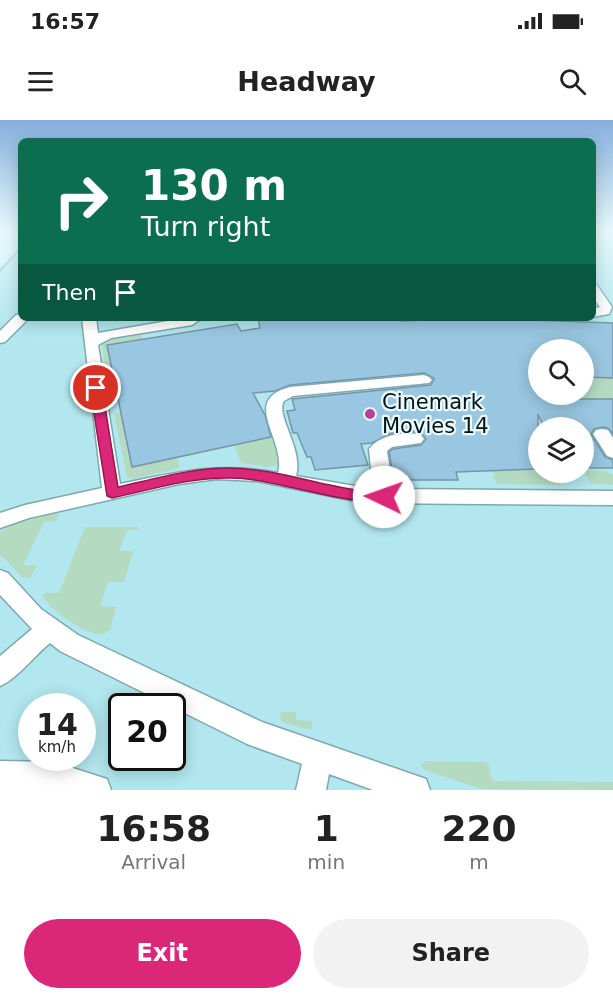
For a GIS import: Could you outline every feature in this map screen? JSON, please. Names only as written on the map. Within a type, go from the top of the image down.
[{"type":"lane","points":[[596,288],[613,288]]},
{"type":"lane","points":[[596,292],[606,307],[602,312],[596,313]]},
{"type":"lane","points":[[0,339],[18,321]]},
{"type":"lane","points":[[89,321],[92,342],[90,349],[112,493]]},
{"type":"lane","points":[[92,342],[109,334],[189,321]]},
{"type":"lane","points":[[285,481],[290,470],[290,461],[285,438],[274,411],[274,403],[280,396],[290,392],[424,380]]},
{"type":"lane","points":[[602,434],[613,452]]},
{"type":"lane","points":[[384,497],[378,449],[387,442],[416,439]]},
{"type":"lane","points":[[0,521],[25,512],[216,473],[257,475],[357,496],[613,498]]},
{"type":"lane","points":[[0,579],[48,630],[69,644],[239,726],[415,790]]},
{"type":"lane","points":[[0,674],[23,650],[48,630]]},
{"type":"lane","points":[[311,790],[318,756]]},
{"type":"lane","points":[[0,776],[54,777],[96,790]]},
{"type":"shaded area","points":[[4,263],[18,263],[18,321],[596,321],[596,263],[613,263],[613,790],[0,790],[0,267]]},
{"type":"green space","points":[[141,335],[143,339],[107,345],[115,385],[108,386],[102,344],[111,339]]},
{"type":"green space","points":[[594,377],[613,378],[613,399],[594,399]]},
{"type":"green space","points":[[121,412],[177,457],[180,468],[132,479],[127,477],[114,413]]},
{"type":"green space","points":[[274,436],[279,462],[277,465],[268,467],[241,463],[234,445]]},
{"type":"green space","points":[[528,469],[528,483],[562,483],[559,485],[498,484],[491,471]]},
{"type":"green space","points":[[594,471],[604,471],[613,475],[613,485],[590,483],[594,483]]},
{"type":"green space","points":[[56,513],[59,515],[56,521],[44,522],[23,565],[35,565],[36,568],[30,578],[23,578],[0,554],[0,531],[16,523]]},
{"type":"green space","points":[[85,527],[138,527],[140,529],[126,531],[120,551],[133,551],[124,582],[108,582],[100,606],[116,607],[110,630],[101,635],[68,621],[42,596],[45,593],[59,593]]},
{"type":"green space","points":[[281,712],[296,712],[296,720],[312,721],[312,729],[283,722],[280,719]]},
{"type":"green space","points":[[425,761],[485,762],[489,765],[492,781],[613,782],[613,790],[482,789],[425,770],[421,765]]},
{"type":"building","points":[[259,321],[613,323],[613,378],[594,377],[594,339],[528,339],[528,405],[594,405],[594,399],[613,399],[613,434],[608,428],[594,429],[594,417],[539,417],[538,414],[538,417],[528,417],[528,469],[456,472],[458,480],[394,480],[389,452],[393,449],[421,445],[426,439],[421,433],[407,431],[392,433],[372,443],[361,444],[368,465],[315,470],[311,457],[307,457],[297,433],[293,433],[287,411],[295,410],[292,399],[431,385],[434,378],[424,373],[290,385],[275,391],[253,393],[265,415],[271,437],[132,467],[107,345],[237,324],[241,331],[260,328]]},
{"type":"building","points":[[594,439],[605,457],[613,460],[613,468],[594,468]]},
{"type":"waterway","points":[[0,271],[7,263]]},
{"type":"place","name":"Cinemark Movies 14","points":[[370,414]]},
{"type":"route","points":[[96,388],[112,493],[201,474],[229,473],[257,475],[357,496],[384,497]]}]
